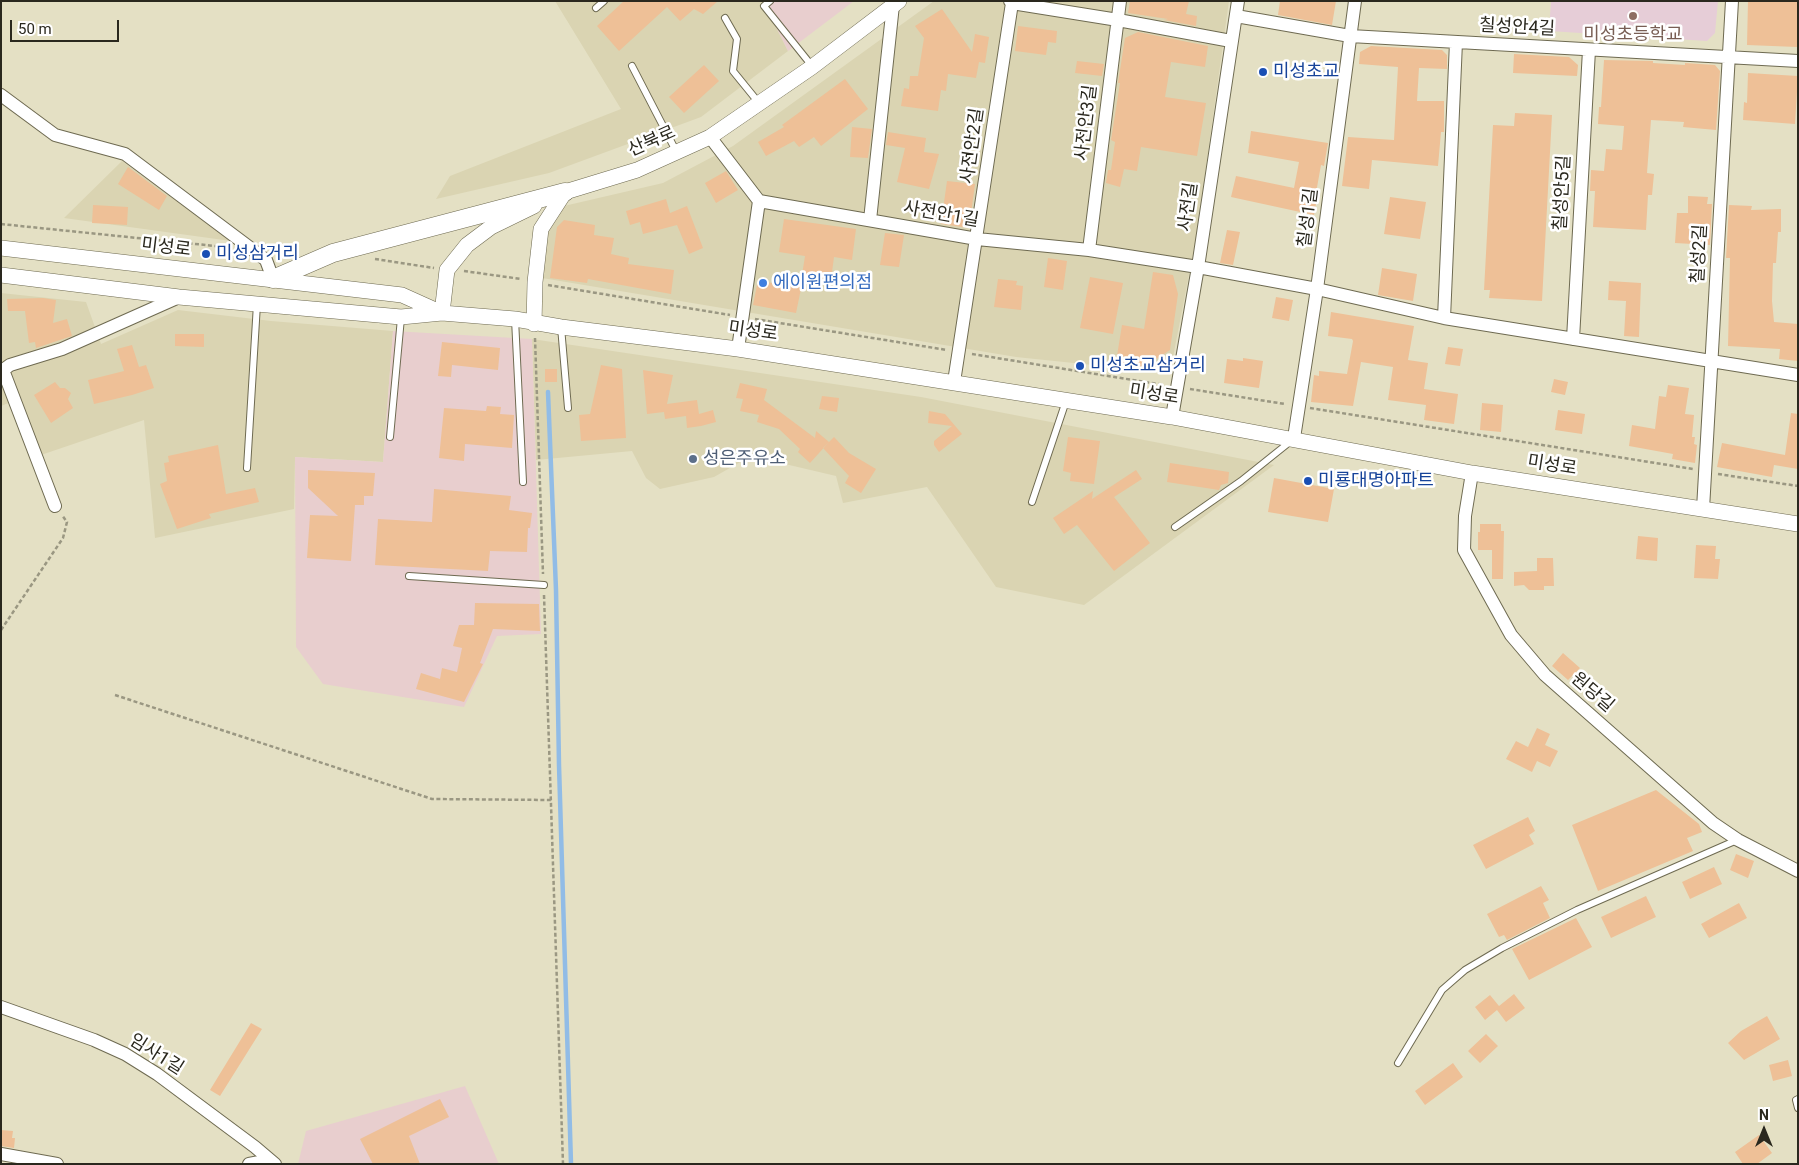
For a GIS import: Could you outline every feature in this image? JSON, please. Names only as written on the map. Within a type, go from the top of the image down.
[{"type":"main road","points":[[273,279],[333,253],[565,192]]},
{"type":"street","name":"사전안3길","points":[[1089,250],[1120,1]]},
{"type":"street","name":"사전길","points":[[1172,417],[1198,267],[1238,1]]},
{"type":"street","name":"칠성1길","points":[[1294,438],[1317,289],[1356,1]]},
{"type":"street","name":"칠성2길","points":[[1703,509],[1732,1]]},
{"type":"street","points":[[1011,2],[1231,41]]},
{"type":"street","name":"사전안2길","points":[[954,382],[977,239],[1011,2]]},
{"type":"street","name":"산북로","points":[[447,270],[467,245],[491,227],[565,192],[637,170],[710,137],[812,67],[894,3]]},
{"type":"street","points":[[870,220],[894,3]]},
{"type":"street","name":"칠성안4길","points":[[1236,16],[1350,36],[1798,62]]},
{"type":"street","points":[[1444,318],[1456,42]]},
{"type":"street","name":"칠성안5길","points":[[1573,339],[1589,50]]},
{"type":"street","points":[[1,96],[55,135],[125,154],[266,260],[273,279]]},
{"type":"street","points":[[710,137],[759,201],[738,348]]},
{"type":"street","points":[[534,324],[535,282],[541,229],[565,192]]},
{"type":"street","name":"사전안1길","points":[[759,201],[977,239],[1089,250],[1198,267],[1317,289]]},
{"type":"street","name":"미성로","points":[[1,248],[402,295],[442,313]]},
{"type":"street","points":[[442,313],[447,270]]},
{"type":"street","name":"미성로","points":[[1,276],[179,297],[401,317],[442,313],[515,319],[534,324],[738,348],[1172,417],[1294,438],[1472,473],[1798,524]]},
{"type":"street","points":[[1317,289],[1444,318],[1798,374]]},
{"type":"street","points":[[54,506],[4,370],[10,365],[62,349],[179,297]]},
{"type":"street","name":"원당길","points":[[1472,473],[1465,516],[1464,550],[1511,635],[1545,675],[1714,823],[1738,840],[1798,870]]},
{"type":"street","name":"임사1길","points":[[1,1007],[94,1040],[125,1054],[164,1079],[271,1162]]},
{"type":"street","points":[[1,1154],[57,1164]]},
{"type":"street","points":[[249,1164],[271,1162]]},
{"type":"lane","points":[[596,8],[604,1]]},
{"type":"lane","points":[[770,1],[764,6],[812,67]]},
{"type":"lane","points":[[725,18],[737,39],[733,71],[759,103]]},
{"type":"lane","points":[[632,66],[677,152]]},
{"type":"lane","points":[[246,468],[257,304]]},
{"type":"lane","points":[[390,437],[401,317]]},
{"type":"lane","points":[[515,319],[523,482]]},
{"type":"lane","points":[[561,327],[568,408]]},
{"type":"lane","points":[[1032,502],[1066,400]]},
{"type":"lane","points":[[1175,527],[1294,438]]},
{"type":"lane","points":[[408,576],[544,585]]},
{"type":"lane","points":[[1398,1063],[1442,990],[1465,970],[1502,948],[1576,910],[1738,840]]},
{"type":"lane","points":[[1798,1098],[1796,1100],[1798,1108]]},
{"type":"path","points":[[1,224],[253,250],[303,252]]},
{"type":"path","points":[[370,258],[447,270],[502,275],[564,289],[1798,486]]},
{"type":"path","points":[[534,324],[563,1164]]},
{"type":"path","points":[[1,630],[63,538],[67,522],[54,506]]},
{"type":"path","points":[[115,694],[432,799],[551,800]]},
{"type":"shaded area","points":[[555,1],[763,1],[788,51],[701,117],[549,173],[436,199],[450,176],[621,109]]},
{"type":"shaded area","points":[[763,1],[854,1],[788,51]]},
{"type":"shaded area","points":[[934,1],[1229,1],[1197,233],[1170,373],[1016,357],[542,278],[544,234],[564,206],[663,183],[733,146]]},
{"type":"shaded area","name":"미성초등학교","points":[[1551,1],[1718,1],[1715,33],[1707,41],[1549,31]]},
{"type":"shaded area","points":[[122,161],[231,241],[64,218]]},
{"type":"shaded area","points":[[1,293],[86,302],[101,344],[178,310],[271,321],[393,331],[383,462],[295,457],[294,509],[155,538],[144,420],[41,455],[11,402],[1,406]]},
{"type":"shaded area","points":[[393,331],[532,339],[541,634],[497,636],[464,707],[323,684],[296,647],[295,457],[383,462]]},
{"type":"shaded area","points":[[532,339],[921,397],[1274,465],[1084,605],[996,587],[927,487],[843,503],[836,476],[751,456],[714,477],[660,489],[646,478],[632,451],[536,460]]},
{"type":"shaded area","points":[[465,1086],[499,1164],[298,1164],[306,1131]]},
{"type":"building","points":[[624,1],[718,1],[703,14],[694,9],[680,21],[667,7],[619,51],[597,26]]},
{"type":"building","points":[[1130,1],[1189,1],[1186,14],[1197,16],[1196,26],[1164,20],[1168,19],[1128,13]]},
{"type":"building","points":[[1280,1],[1336,1],[1332,25],[1278,15]]},
{"type":"building","points":[[1748,1],[1798,1],[1797,47],[1747,45]]},
{"type":"building","points":[[942,9],[972,52],[975,34],[989,37],[985,63],[979,62],[976,78],[948,74],[946,91],[941,90],[938,111],[901,106],[904,88],[909,89],[910,76],[918,76],[924,38],[915,26]]},
{"type":"building","points":[[1018,26],[1057,31],[1056,43],[1048,42],[1046,55],[1015,51]]},
{"type":"building","points":[[1138,32],[1208,46],[1205,67],[1171,62],[1165,97],[1206,103],[1197,156],[1141,147],[1137,171],[1124,169],[1120,187],[1106,183],[1108,170],[1111,170],[1115,142],[1111,140],[1125,38]]},
{"type":"building","points":[[1371,46],[1442,50],[1447,55],[1447,69],[1419,68],[1417,101],[1444,101],[1444,132],[1441,132],[1438,166],[1372,160],[1369,189],[1342,186],[1348,137],[1394,140],[1398,67],[1359,64],[1360,52]]},
{"type":"building","points":[[1514,54],[1569,57],[1578,65],[1577,76],[1513,73]]},
{"type":"building","points":[[1604,60],[1715,65],[1720,71],[1716,130],[1683,127],[1684,122],[1651,120],[1647,173],[1654,174],[1652,195],[1648,195],[1646,230],[1593,227],[1595,191],[1590,191],[1591,170],[1604,171],[1606,149],[1622,150],[1624,126],[1598,124]]},
{"type":"building","points":[[1077,61],[1104,64],[1102,76],[1075,73]]},
{"type":"building","points":[[704,65],[719,81],[684,113],[669,97]]},
{"type":"building","points":[[1748,73],[1798,76],[1795,124],[1743,120],[1744,102],[1747,103]]},
{"type":"building","points":[[845,79],[868,109],[821,146],[814,137],[799,147],[794,141],[766,156],[758,142],[784,127],[782,125]]},
{"type":"building","points":[[1515,113],[1552,115],[1542,301],[1489,298],[1490,290],[1484,290],[1493,125],[1514,126]]},
{"type":"building","points":[[852,127],[872,129],[868,158],[850,157]]},
{"type":"building","points":[[1251,131],[1328,143],[1324,166],[1321,165],[1314,215],[1231,197],[1236,176],[1294,188],[1299,162],[1248,153]]},
{"type":"building","points":[[888,132],[926,138],[924,152],[939,154],[929,189],[897,182],[905,148],[886,145]]},
{"type":"building","points":[[128,167],[167,196],[159,210],[118,184]]},
{"type":"building","points":[[726,171],[738,190],[716,203],[705,183]]},
{"type":"building","points":[[947,181],[975,184],[969,228],[941,224]]},
{"type":"building","points":[[1688,196],[1708,197],[1707,204],[1712,204],[1710,245],[1675,243],[1677,213],[1688,213]]},
{"type":"building","points":[[1390,197],[1426,202],[1420,239],[1384,234]]},
{"type":"building","points":[[666,199],[670,213],[687,206],[703,248],[689,254],[677,225],[643,234],[640,222],[630,225],[626,211]]},
{"type":"building","points":[[93,205],[128,207],[127,225],[92,223]]},
{"type":"building","points":[[1729,205],[1752,206],[1751,210],[1781,209],[1781,232],[1778,232],[1776,263],[1773,263],[1772,301],[1774,322],[1798,324],[1798,361],[1779,359],[1780,349],[1728,346],[1730,258],[1726,258]]},
{"type":"building","points":[[784,219],[856,229],[852,260],[834,257],[831,280],[802,275],[805,256],[779,252]]},
{"type":"building","points":[[564,220],[595,225],[594,235],[614,238],[611,254],[629,258],[628,264],[674,270],[671,294],[588,279],[587,283],[550,278],[557,227]]},
{"type":"building","points":[[1227,230],[1240,232],[1233,265],[1220,263]]},
{"type":"building","points":[[885,233],[904,235],[899,267],[880,265]]},
{"type":"building","points":[[1048,258],[1067,261],[1063,290],[1044,287]]},
{"type":"building","points":[[1382,268],[1417,274],[1413,301],[1378,295]]},
{"type":"building","points":[[1153,272],[1173,275],[1178,294],[1170,350],[1144,367],[1116,362],[1122,325],[1144,329]]},
{"type":"building","points":[[1090,277],[1123,283],[1113,334],[1080,328]]},
{"type":"building","points":[[772,278],[802,284],[796,313],[753,305],[758,280],[772,283]]},
{"type":"building","points":[[998,279],[1017,281],[1016,285],[1023,286],[1021,310],[994,307]]},
{"type":"building","points":[[1609,281],[1641,283],[1639,337],[1624,336],[1626,301],[1608,300]]},
{"type":"building","points":[[1276,297],[1293,300],[1289,321],[1272,318]]},
{"type":"building","points":[[43,298],[56,300],[53,323],[67,319],[72,336],[36,348],[35,342],[29,343],[25,311],[8,311],[7,299]]},
{"type":"building","points":[[1331,312],[1414,326],[1408,360],[1428,363],[1424,389],[1458,394],[1454,424],[1424,420],[1426,405],[1388,400],[1393,367],[1361,362],[1353,406],[1311,402],[1314,375],[1319,376],[1319,371],[1347,374],[1353,341],[1352,339],[1328,336]]},
{"type":"building","points":[[175,334],[204,334],[204,347],[175,346]]},
{"type":"building","points":[[442,342],[500,348],[498,370],[452,365],[451,377],[438,376]]},
{"type":"building","points":[[132,345],[139,367],[146,365],[154,388],[94,404],[88,380],[124,371],[117,349]]},
{"type":"building","points":[[1448,347],[1463,349],[1460,366],[1445,364]]},
{"type":"building","points":[[1243,358],[1263,361],[1259,388],[1224,383],[1227,359],[1243,361]]},
{"type":"building","points":[[601,365],[622,369],[626,438],[581,441],[579,415],[590,414]]},
{"type":"building","points":[[545,369],[557,369],[557,382],[545,382]]},
{"type":"building","points":[[643,370],[673,375],[667,404],[697,400],[699,414],[713,410],[716,422],[687,428],[686,416],[665,419],[664,412],[647,414]]},
{"type":"building","points":[[1554,379],[1568,382],[1565,395],[1551,392]]},
{"type":"building","points":[[55,382],[60,388],[65,388],[71,393],[68,399],[73,408],[51,423],[34,395]]},
{"type":"building","points":[[740,383],[767,389],[764,400],[815,438],[816,431],[829,442],[810,463],[798,452],[800,449],[779,429],[757,422],[759,415],[740,411],[743,399],[736,398]]},
{"type":"building","points":[[1668,385],[1689,388],[1685,414],[1694,415],[1692,437],[1695,437],[1694,444],[1697,445],[1695,463],[1672,459],[1673,454],[1629,446],[1632,425],[1655,429],[1659,396],[1666,397]]},
{"type":"building","points":[[822,396],[839,398],[837,412],[819,409]]},
{"type":"building","points":[[1482,403],[1503,405],[1501,432],[1480,430]]},
{"type":"building","points":[[487,406],[501,407],[500,414],[514,415],[512,448],[465,444],[464,461],[439,458],[444,408],[486,411]]},
{"type":"building","points":[[1558,410],[1585,414],[1582,434],[1555,430]]},
{"type":"building","points":[[929,411],[945,414],[962,434],[939,452],[934,445],[934,441],[952,426],[928,423]]},
{"type":"building","points":[[1791,413],[1798,414],[1798,469],[1774,465],[1772,477],[1717,467],[1722,443],[1785,455]]},
{"type":"building","points":[[834,437],[849,453],[876,469],[861,493],[845,483],[849,476],[823,448]]},
{"type":"building","points":[[1068,437],[1100,441],[1094,484],[1070,481],[1071,473],[1063,471]]},
{"type":"building","points":[[218,445],[226,494],[255,488],[259,502],[209,514],[211,518],[177,529],[160,484],[167,481],[164,463],[169,462],[168,456]]},
{"type":"building","points":[[1170,463],[1229,472],[1228,483],[1221,485],[1219,490],[1167,482]]},
{"type":"building","points":[[308,470],[375,473],[373,496],[364,496],[364,505],[355,505],[351,561],[307,558],[310,515],[338,516],[308,488]]},
{"type":"building","points":[[1136,470],[1142,479],[1114,497],[1150,543],[1114,571],[1077,525],[1064,534],[1053,518],[1093,491],[1092,499]]},
{"type":"building","points":[[1274,478],[1334,489],[1328,522],[1268,512]]},
{"type":"building","points":[[434,489],[511,496],[509,510],[532,513],[530,528],[528,528],[527,552],[490,551],[488,571],[375,565],[378,519],[432,522]]},
{"type":"building","points":[[1480,524],[1501,524],[1501,531],[1504,531],[1503,579],[1492,579],[1492,550],[1478,550]]},
{"type":"building","points":[[1638,536],[1658,538],[1657,561],[1636,559]]},
{"type":"building","points":[[1696,545],[1716,546],[1715,559],[1720,559],[1718,579],[1694,578]]},
{"type":"building","points":[[1537,558],[1553,558],[1554,586],[1544,586],[1544,590],[1529,590],[1524,585],[1514,586],[1514,572],[1537,571]]},
{"type":"building","points":[[475,603],[539,604],[540,631],[493,629],[480,663],[483,664],[464,702],[416,689],[421,673],[440,679],[442,668],[457,672],[462,648],[453,646],[459,625],[474,625]]},
{"type":"building","points":[[1563,653],[1580,668],[1568,680],[1552,666]]},
{"type":"building","points":[[1537,728],[1550,734],[1545,745],[1558,751],[1550,767],[1537,761],[1532,772],[1506,759],[1516,741],[1528,747]]},
{"type":"building","points":[[1656,790],[1699,824],[1702,832],[1687,838],[1693,851],[1598,891],[1572,825]]},
{"type":"building","points":[[1528,817],[1535,831],[1529,835],[1534,844],[1486,869],[1473,845]]},
{"type":"building","points":[[1736,854],[1754,861],[1748,878],[1730,870]]},
{"type":"building","points":[[1714,867],[1722,884],[1690,899],[1682,882]]},
{"type":"building","points":[[1541,886],[1549,900],[1543,903],[1550,918],[1507,940],[1504,935],[1499,937],[1487,914]]},
{"type":"building","points":[[1646,896],[1656,917],[1611,938],[1601,917]]},
{"type":"building","points":[[1739,903],[1747,918],[1709,938],[1701,924]]},
{"type":"building","points":[[1576,918],[1592,947],[1529,980],[1512,949]]},
{"type":"building","points":[[1514,994],[1525,1008],[1506,1022],[1497,1010],[1485,1020],[1475,1007],[1490,995],[1499,1006]]},
{"type":"building","points":[[1767,1016],[1780,1039],[1744,1060],[1728,1043],[1741,1031]]},
{"type":"building","points":[[251,1023],[262,1029],[220,1096],[210,1090]]},
{"type":"building","points":[[1486,1034],[1498,1046],[1480,1063],[1468,1051]]},
{"type":"building","points":[[1788,1060],[1792,1076],[1773,1081],[1769,1065]]},
{"type":"building","points":[[1453,1063],[1463,1077],[1425,1105],[1415,1091]]},
{"type":"building","points":[[440,1099],[449,1117],[409,1136],[420,1164],[373,1164],[360,1139]]},
{"type":"building","points":[[1,1130],[13,1131],[12,1138],[15,1138],[14,1148],[1,1146]]},
{"type":"building","points":[[1759,1135],[1772,1153],[1757,1164],[1743,1164],[1735,1152]]},
{"type":"waterway","points":[[548,392],[556,590],[559,765],[571,1164]]},
{"type":"place","name":"미성초등학교","points":[[1633,16]]},
{"type":"place","name":"미성초교","points":[[1263,72]]},
{"type":"place","name":"미성삼거리","points":[[206,254]]},
{"type":"place","name":"에이원편의점","points":[[763,283]]},
{"type":"place","name":"미성초교삼거리","points":[[1080,366]]},
{"type":"place","name":"성은주유소","points":[[693,459]]},
{"type":"place","name":"미룡대명아파트","points":[[1308,481]]}]
